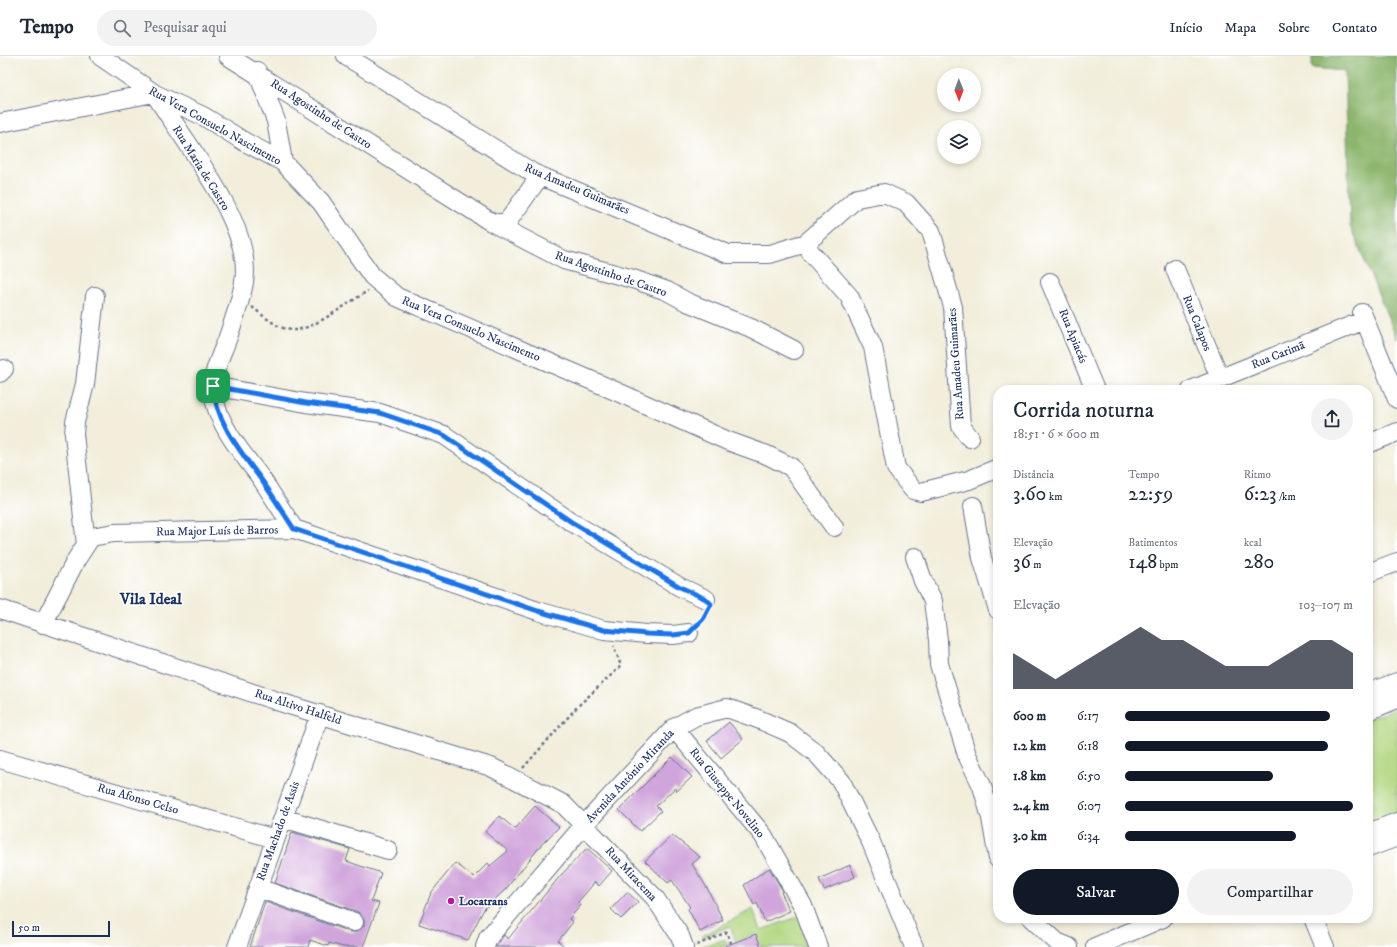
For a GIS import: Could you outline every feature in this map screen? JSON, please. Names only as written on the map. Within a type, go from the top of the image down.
[{"type":"street","name":"Rua Vera Consuelo Nascimento","points":[[100,56],[154,94],[203,116],[245,142],[283,162],[321,202],[372,276],[397,297],[728,441],[767,455],[791,467],[834,527]]},
{"type":"street","name":"Rua Agostinho de Castro","points":[[228,56],[495,224],[564,260],[633,279],[667,291],[687,302],[751,328],[794,350]]},
{"type":"street","points":[[250,56],[276,121],[283,162]]},
{"type":"street","name":"Rua Amadeu Guimarães","points":[[346,56],[532,173],[728,254],[770,254],[806,243],[857,198],[884,193],[906,203],[931,231],[953,307],[961,426],[970,438]]},
{"type":"street","points":[[0,123],[154,94]]},
{"type":"street","name":"Rua Maria de Castro","points":[[154,94],[224,200],[236,225],[244,263],[244,281],[228,338],[214,372],[214,398],[222,423],[272,494],[294,529]]},
{"type":"street","points":[[495,224],[508,221],[540,176]]},
{"type":"street","points":[[806,243],[811,252],[849,296],[873,347],[896,468],[913,490],[921,492],[969,480],[993,470]]},
{"type":"street","name":"Rua Calapos","points":[[1175,269],[1220,378]]},
{"type":"street","name":"Rua Apiacás","points":[[1050,282],[1093,385]]},
{"type":"street","points":[[86,545],[74,434],[75,422],[85,384],[95,296]]},
{"type":"street","name":"Rua Carimã","points":[[1203,385],[1363,316],[1397,399]]},
{"type":"street","points":[[213,386],[306,403],[380,413],[444,435],[573,523],[680,587],[706,599]]},
{"type":"street","points":[[1373,442],[1397,432]]},
{"type":"street","points":[[973,506],[982,558],[993,586]]},
{"type":"street","name":"Rua Major Luís de Barros","points":[[43,624],[76,560],[91,537],[114,533],[294,529],[538,611],[604,630],[654,634],[689,633]]},
{"type":"street","points":[[915,557],[923,581],[933,601],[938,640],[939,664],[967,755],[982,786],[993,825]]},
{"type":"street","points":[[1373,571],[1397,562]]},
{"type":"street","name":"Rua Altivo Halfeld","points":[[0,609],[320,714],[491,766],[563,804],[584,825]]},
{"type":"street","points":[[1373,691],[1397,682]]},
{"type":"street","points":[[1373,709],[1397,699]]},
{"type":"street","name":"Avenida Antônio Miranda","points":[[485,947],[488,938],[584,825],[674,728],[696,716],[728,708],[758,719],[790,734],[816,753],[841,781],[871,842],[914,947]]},
{"type":"street","name":"Rua Machado de Assis","points":[[237,947],[320,714]]},
{"type":"street","name":"Rua Giuseppe Novelino","points":[[674,728],[763,835],[803,906],[818,947]]},
{"type":"street","name":"Rua Afonso Celso","points":[[0,759],[275,839]]},
{"type":"street","points":[[283,818],[388,850]]},
{"type":"street","points":[[1373,837],[1397,822]]},
{"type":"street","name":"Rua Miracema","points":[[584,825],[655,898],[680,936],[684,947]]},
{"type":"street","points":[[1373,839],[1397,837]]},
{"type":"street","points":[[258,888],[354,922]]},
{"type":"street","points":[[1036,923],[1057,942],[1069,947]]},
{"type":"street","points":[[1095,947],[1151,923]]},
{"type":"street","points":[[1315,923],[1325,947]]},
{"type":"path","points":[[240,297],[273,323],[291,330],[308,328],[380,283]]},
{"type":"path","points":[[689,633],[699,625],[708,612],[711,604],[706,599]]},
{"type":"path","points":[[515,779],[545,741],[578,706],[621,666],[617,650],[604,630]]},
{"type":"path","points":[[704,942],[728,932],[731,943]]},
{"type":"green space","points":[[1312,56],[1397,56],[1397,339],[1350,226],[1345,71],[1312,68]]},
{"type":"green space","points":[[1397,708],[1397,818],[1373,827],[1373,717]]},
{"type":"green space","points":[[753,909],[761,930],[803,915],[815,947],[761,947],[736,942],[730,926],[703,938],[702,936]]},
{"type":"green space","points":[[725,939],[728,945],[721,947],[701,947]]},
{"type":"building","points":[[729,722],[743,739],[721,758],[707,741]]},
{"type":"building","points":[[672,757],[692,777],[677,791],[675,788],[656,806],[661,811],[640,831],[619,810]]},
{"type":"building","points":[[535,806],[559,827],[542,844],[505,890],[484,909],[468,940],[419,924],[431,893],[455,863],[474,877],[488,863],[490,866],[508,851],[485,832],[499,816],[515,829]]},
{"type":"building","points":[[292,832],[350,849],[346,861],[381,873],[371,901],[379,903],[363,947],[343,947],[329,943],[328,946],[310,940],[308,947],[250,947],[265,902],[350,932],[356,932],[364,926],[364,920],[358,912],[275,883]]},
{"type":"building","points":[[672,835],[700,857],[692,864],[707,888],[723,920],[700,932],[688,909],[690,907],[672,880],[668,883],[645,861]]},
{"type":"building","points":[[587,848],[612,871],[599,886],[595,882],[578,902],[581,905],[569,919],[573,922],[558,941],[565,947],[496,947],[504,935],[508,939],[561,875]]},
{"type":"building","points":[[850,865],[855,877],[824,890],[819,879]]},
{"type":"building","points":[[769,868],[783,891],[781,892],[790,911],[765,922],[757,903],[754,905],[744,885]]},
{"type":"building","points":[[627,892],[638,902],[621,919],[611,909]]},
{"type":"building","points":[[756,934],[761,947],[725,947],[725,946]]},
{"type":"place","name":"Locatrans","points":[[451,901]]},
{"type":"district","name":"Vila Ideal","points":[[151,599]]},
{"type":"route","points":[[213,386],[306,403],[380,413],[444,435],[573,523],[680,587],[706,599],[711,604],[708,612],[699,625],[689,633],[673,635],[604,630],[538,611],[294,529],[272,494],[222,423],[214,398],[213,386]]}]
